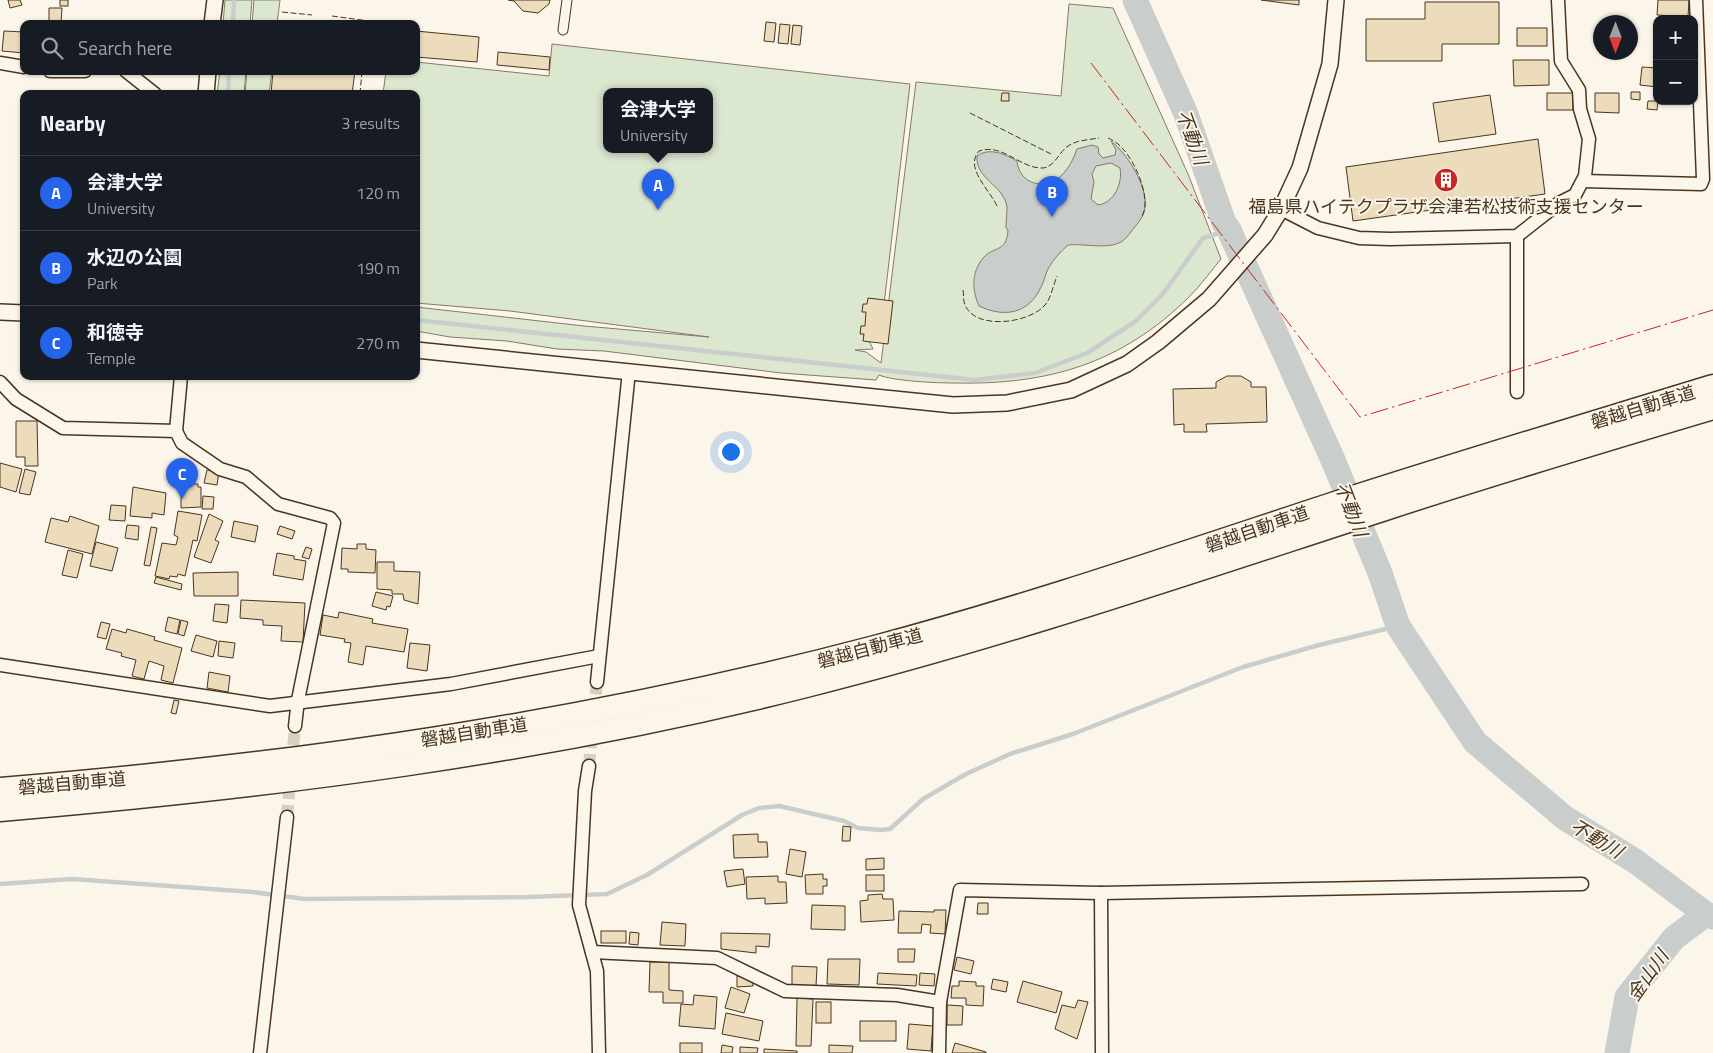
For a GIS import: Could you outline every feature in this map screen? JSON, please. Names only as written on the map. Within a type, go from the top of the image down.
[{"type":"highway","name":"磐越自動車道","points":[[0,810],[328,776],[500,750],[717,707],[870,669],[999,633],[1713,386]]},
{"type":"highway","name":"磐越自動車道","points":[[1374,502],[1713,408]]},
{"type":"highway","name":"磐越自動車道","points":[[0,789],[202,770],[404,744],[603,710],[711,688],[876,647],[994,614],[1165,560],[1330,517]]},
{"type":"street","points":[[212,20],[215,0]]},
{"type":"street","points":[[563,30],[567,0]]},
{"type":"street","points":[[420,350],[953,405],[1007,404],[1071,390],[1127,364],[1188,318],[1209,299],[1230,273],[1258,244],[1281,209],[1300,168],[1330,64],[1336,0]]},
{"type":"street","points":[[1281,209],[1318,228],[1359,238],[1517,236],[1559,203],[1575,196],[1584,181],[1588,139],[1580,110],[1579,90],[1561,61],[1558,0]]},
{"type":"street","points":[[1584,181],[1700,184],[1703,178],[1696,0]]},
{"type":"street","points":[[0,63],[20,66]]},
{"type":"street","points":[[131,75],[150,90]]},
{"type":"street","points":[[206,90],[208,75]]},
{"type":"street","points":[[1517,236],[1517,392]]},
{"type":"street","points":[[0,312],[20,313]]},
{"type":"street","points":[[598,682],[599,656],[629,371]]},
{"type":"street","points":[[181,380],[176,431],[182,443],[220,469],[246,477],[278,504],[330,518],[334,523],[295,726]]},
{"type":"street","points":[[0,382],[16,399],[63,428],[176,431]]},
{"type":"street","points":[[0,665],[270,706],[451,684],[599,656]]},
{"type":"street","points":[[590,766],[584,790],[579,905],[597,971],[599,1053]]},
{"type":"street","points":[[260,1053],[287,817]]},
{"type":"street","points":[[939,1053],[940,1002],[960,890],[1101,893],[1582,884]]},
{"type":"street","points":[[1101,893],[1102,1053]]},
{"type":"street","points":[[592,952],[718,958],[785,991],[897,995],[940,1002]]},
{"type":"green space","points":[[225,0],[252,0],[250,20],[223,20]]},
{"type":"green space","points":[[254,0],[280,0],[278,20],[252,20]]},
{"type":"green space","points":[[1069,4],[1113,8],[1188,174],[1221,259],[1189,297],[1163,320],[1137,339],[1110,354],[1081,366],[1052,374],[1021,380],[988,383],[926,382],[894,379],[879,375],[876,380],[781,373],[604,351],[557,349],[507,341],[450,337],[420,332],[420,307],[584,326],[709,337],[510,311],[420,303],[420,90],[384,90],[385,75],[420,75],[420,62],[549,76],[552,44],[910,84],[880,338],[863,336],[868,339],[873,349],[855,350],[866,352],[881,363],[916,82],[1061,96]]},
{"type":"green space","points":[[219,75],[246,75],[244,90],[218,90]]},
{"type":"green space","points":[[247,75],[271,75],[270,90],[245,90]]},
{"type":"shaded area","points":[[1111,141],[1130,163],[1141,183],[1144,193],[1143,214],[1128,236],[1121,242],[1109,246],[1068,245],[1050,266],[1036,296],[1023,308],[1015,311],[998,312],[979,306],[974,288],[976,270],[987,254],[1005,243],[1008,231],[1006,227],[1007,207],[1005,199],[980,171],[977,156],[987,152],[997,152],[1007,156],[1017,161],[1022,175],[1027,180],[1040,184],[1054,181],[1061,176],[1070,164],[1077,149],[1092,145],[1098,147],[1099,154],[1103,158],[1115,155],[1116,150]],"holes":[[[1111,163],[1120,168],[1119,186],[1109,200],[1098,205],[1091,199],[1094,182],[1092,174],[1096,166]]]},
{"type":"building","points":[[8,0],[20,0],[22,5],[10,8]]},
{"type":"building","points":[[60,0],[68,0],[68,6],[60,6]]},
{"type":"building","points":[[508,0],[550,0],[549,4],[538,13],[523,11],[514,1]]},
{"type":"building","points":[[1261,0],[1299,0],[1299,5]]},
{"type":"building","points":[[1658,0],[1689,0],[1688,15],[1657,15]]},
{"type":"building","points":[[1425,2],[1499,2],[1499,44],[1442,44],[1442,61],[1366,61],[1366,19],[1425,19]]},
{"type":"building","points":[[49,8],[62,8],[61,20],[49,20]]},
{"type":"building","points":[[766,22],[776,23],[774,42],[764,41]]},
{"type":"building","points":[[780,24],[790,25],[788,44],[778,43]]},
{"type":"building","points":[[793,25],[802,26],[800,45],[791,44]]},
{"type":"building","points":[[1517,28],[1547,28],[1547,46],[1517,46]]},
{"type":"building","points":[[4,31],[20,32],[20,53],[2,51]]},
{"type":"building","points":[[420,31],[479,37],[477,62],[420,57]]},
{"type":"building","points":[[498,52],[550,57],[549,70],[497,65]]},
{"type":"building","points":[[1513,60],[1549,60],[1549,85],[1514,86]]},
{"type":"building","points":[[1642,67],[1653,68],[1653,87],[1640,85]]},
{"type":"building","points":[[273,75],[354,75],[353,90],[271,90]]},
{"type":"building","points":[[1631,92],[1640,92],[1640,100],[1631,99]]},
{"type":"building","points":[[1002,93],[1009,93],[1009,101],[1001,101]]},
{"type":"building","points":[[1547,93],[1573,93],[1573,110],[1547,110]]},
{"type":"building","points":[[1595,93],[1619,93],[1619,113],[1595,112]]},
{"type":"building","points":[[1490,95],[1496,134],[1439,142],[1433,103]]},
{"type":"building","points":[[1648,101],[1653,101],[1653,105],[1658,105],[1657,110],[1647,109]]},
{"type":"building","name":"福島県ハイテクプラザ会津若松技術支援センター","points":[[1538,139],[1545,194],[1353,221],[1346,167]]},
{"type":"building","points":[[868,298],[893,301],[888,344],[863,341],[864,334],[860,334],[861,326],[865,326],[866,312],[862,312],[863,304],[867,304]]},
{"type":"building","points":[[1227,376],[1241,376],[1251,382],[1251,387],[1266,387],[1267,422],[1206,424],[1207,432],[1184,432],[1184,424],[1174,425],[1173,389],[1216,388],[1216,382]]},
{"type":"building","points":[[16,421],[37,421],[38,466],[25,466],[25,457],[16,457]]},
{"type":"building","points":[[0,463],[22,469],[16,492],[0,487]]},
{"type":"building","points":[[25,469],[36,472],[30,495],[19,493]]},
{"type":"building","points":[[207,470],[219,472],[217,485],[204,483]]},
{"type":"building","points":[[181,484],[198,484],[198,487],[201,487],[201,507],[181,508]]},
{"type":"building","points":[[133,487],[166,493],[164,515],[152,513],[152,518],[130,516]]},
{"type":"building","points":[[203,496],[214,497],[213,509],[202,509]]},
{"type":"building","points":[[111,505],[126,506],[125,521],[109,520]]},
{"type":"building","points":[[178,511],[202,515],[197,541],[193,540],[185,576],[178,574],[177,577],[170,576],[169,579],[155,576],[162,543],[176,545],[178,537],[174,535]]},
{"type":"building","points":[[209,514],[223,521],[215,540],[219,542],[211,563],[194,557]]},
{"type":"building","points":[[70,516],[99,526],[92,554],[45,542],[51,518],[68,522]]},
{"type":"building","points":[[234,521],[258,526],[255,542],[231,537]]},
{"type":"building","points":[[127,525],[139,526],[138,540],[125,538]]},
{"type":"building","points":[[280,526],[295,531],[292,539],[277,534]]},
{"type":"building","points":[[151,527],[157,528],[150,566],[144,565]]},
{"type":"building","points":[[96,542],[118,548],[112,571],[90,566]]},
{"type":"building","points":[[357,544],[366,544],[366,549],[376,550],[375,573],[348,572],[348,569],[341,569],[342,548],[357,549]]},
{"type":"building","points":[[306,547],[312,549],[309,559],[302,557]]},
{"type":"building","points":[[68,550],[83,554],[77,578],[62,575]]},
{"type":"building","points":[[277,553],[294,556],[294,559],[306,561],[303,580],[273,575]]},
{"type":"building","points":[[377,562],[394,562],[394,571],[420,572],[418,604],[404,600],[403,594],[392,594],[392,590],[377,589]]},
{"type":"building","points":[[238,572],[238,596],[194,596],[193,573]]},
{"type":"building","points":[[156,577],[182,584],[181,590],[154,583]]},
{"type":"building","points":[[376,592],[393,596],[390,607],[387,606],[386,610],[372,606]]},
{"type":"building","points":[[241,600],[305,603],[303,642],[281,641],[282,626],[263,625],[263,620],[240,618]]},
{"type":"building","points":[[215,604],[229,605],[227,623],[213,621]]},
{"type":"building","points":[[339,612],[373,619],[372,623],[408,629],[404,652],[366,646],[363,665],[348,662],[351,643],[344,642],[345,639],[320,635],[323,615],[338,618]]},
{"type":"building","points":[[168,617],[180,620],[177,634],[165,631]]},
{"type":"building","points":[[181,620],[188,622],[184,636],[178,634]]},
{"type":"building","points":[[101,622],[110,624],[106,639],[97,637]]},
{"type":"building","points":[[112,629],[126,633],[127,629],[155,637],[154,640],[182,648],[173,683],[161,680],[164,666],[149,661],[144,679],[132,676],[136,660],[121,656],[122,653],[106,649]]},
{"type":"building","points":[[196,635],[217,641],[213,657],[191,651]]},
{"type":"building","points":[[219,641],[235,643],[233,658],[218,656]]},
{"type":"building","points":[[410,643],[430,645],[427,671],[407,668]]},
{"type":"building","points":[[209,672],[230,676],[228,692],[207,688]]},
{"type":"building","points":[[174,700],[179,701],[176,714],[171,713]]},
{"type":"building","points":[[843,826],[851,827],[850,841],[842,841]]},
{"type":"building","points":[[758,834],[758,842],[767,842],[768,857],[734,858],[733,835]]},
{"type":"building","points":[[790,849],[806,852],[802,877],[786,874]]},
{"type":"building","points":[[884,858],[884,869],[866,870],[866,859]]},
{"type":"building","points":[[743,869],[745,884],[727,887],[724,871]]},
{"type":"building","points":[[823,874],[823,879],[827,879],[827,886],[823,886],[823,894],[806,894],[805,875]]},
{"type":"building","points":[[866,875],[884,875],[884,891],[866,891]]},
{"type":"building","points":[[778,876],[778,882],[786,882],[787,903],[765,904],[765,898],[747,899],[746,877]]},
{"type":"building","points":[[882,894],[883,899],[893,899],[894,920],[861,922],[860,901],[868,900],[868,895]]},
{"type":"building","points":[[978,903],[988,903],[988,914],[977,914]]},
{"type":"building","points":[[812,905],[845,906],[845,930],[811,929]]},
{"type":"building","points":[[934,910],[946,910],[945,934],[930,933],[931,925],[922,924],[921,933],[898,933],[899,911],[934,912]]},
{"type":"building","points":[[662,922],[686,924],[685,946],[660,945]]},
{"type":"building","points":[[601,931],[626,931],[626,943],[601,943]]},
{"type":"building","points":[[630,932],[639,933],[638,945],[629,944]]},
{"type":"building","points":[[721,933],[770,934],[769,947],[756,946],[756,953],[721,949]]},
{"type":"building","points":[[898,949],[915,949],[914,962],[898,962]]},
{"type":"building","points":[[957,957],[974,961],[971,974],[954,970]]},
{"type":"building","points":[[828,959],[860,959],[859,985],[827,984]]},
{"type":"building","points":[[650,962],[669,962],[669,990],[683,991],[683,1003],[663,1003],[663,992],[649,992]]},
{"type":"building","points":[[792,966],[817,967],[816,986],[792,985]]},
{"type":"building","points":[[878,973],[917,975],[916,986],[877,984]]},
{"type":"building","points":[[920,973],[935,974],[934,986],[919,985]]},
{"type":"building","points":[[737,976],[752,976],[753,986],[737,987]]},
{"type":"building","points":[[993,979],[1008,982],[1006,992],[991,989]]},
{"type":"building","points":[[959,981],[976,982],[976,986],[984,986],[983,1006],[966,1005],[966,998],[951,998],[952,986],[959,986]]},
{"type":"building","points":[[1023,981],[1062,992],[1056,1013],[1017,1002]]},
{"type":"building","points":[[731,987],[750,994],[744,1013],[725,1008]]},
{"type":"building","points":[[694,995],[717,997],[715,1029],[679,1026],[681,1004],[693,1005]]},
{"type":"building","points":[[797,998],[813,999],[811,1046],[796,1046]]},
{"type":"building","points":[[1078,1000],[1088,1002],[1077,1039],[1055,1029],[1062,1005],[1075,1008]]},
{"type":"building","points":[[816,1002],[831,1002],[831,1023],[816,1023]]},
{"type":"building","points":[[947,1005],[963,1006],[962,1025],[947,1025]]},
{"type":"building","points":[[726,1013],[763,1021],[759,1041],[722,1034]]},
{"type":"building","points":[[860,1021],[896,1021],[896,1041],[860,1041]]},
{"type":"building","points":[[909,1024],[933,1026],[931,1051],[907,1049]]},
{"type":"building","points":[[680,1043],[702,1043],[702,1053],[680,1053]]},
{"type":"building","points":[[955,1043],[986,1052],[986,1053],[952,1053]]},
{"type":"building","points":[[722,1045],[733,1047],[732,1053],[721,1053]]},
{"type":"building","points":[[829,1045],[853,1046],[852,1053],[829,1053]]},
{"type":"building","points":[[740,1047],[758,1048],[757,1053],[740,1053]]},
{"type":"building","points":[[764,1049],[797,1051],[797,1053],[764,1053]]},
{"type":"waterway","points":[[233,20],[234,0]]},
{"type":"waterway","name":"不動川","points":[[1135,0],[1186,114],[1224,223],[1229,230],[1333,460],[1380,573],[1398,626],[1475,742],[1565,818],[1635,861],[1706,914],[1713,917]]},
{"type":"waterway","points":[[228,90],[229,75]]},
{"type":"waterway","points":[[420,320],[975,380],[1035,373],[1087,353],[1136,321],[1162,295],[1203,238],[1229,230]]},
{"type":"waterway","points":[[0,884],[72,879],[253,892],[305,899],[528,897],[607,894],[647,875],[742,815],[759,808],[779,806],[844,821],[858,828],[890,829],[923,799],[966,774],[1010,754],[1073,734],[1243,667],[1319,645],[1398,626]]},
{"type":"waterway","name":"金山川","points":[[1617,1053],[1627,997],[1674,938],[1706,914]]},
{"type":"tunnel","points":[[589,766],[597,682]]},
{"type":"tunnel","points":[[287,817],[295,726]]},
{"type":"fence","points":[[282,12],[312,15]]},
{"type":"fence","points":[[332,16],[362,20]]},
{"type":"fence","points":[[360,90],[362,75]]},
{"type":"fence","points":[[970,113],[1051,154]]},
{"type":"fence","points":[[997,206],[976,172],[974,165],[979,151],[996,150],[1026,164],[1042,168],[1053,163],[1071,144],[1099,138]]},
{"type":"fence","points":[[1108,138],[1120,146],[1132,161],[1136,170],[1145,200],[1145,209],[1142,216]]},
{"type":"fence","points":[[963,290],[965,305],[971,313],[980,318],[1004,322],[1028,316],[1045,305],[1057,276]]},
{"type":"power","points":[[1091,63],[1360,417],[1713,310]]},
{"type":"place","name":"福島県ハイテクプラザ会津若松技術支援センター","points":[[1446,180]]},
{"type":"place","name":"会津大学","points":[[658,210]]},
{"type":"place","name":"水辺の公園","points":[[1052,217]]},
{"type":"place","name":"和徳寺","points":[[182,499]]}]
